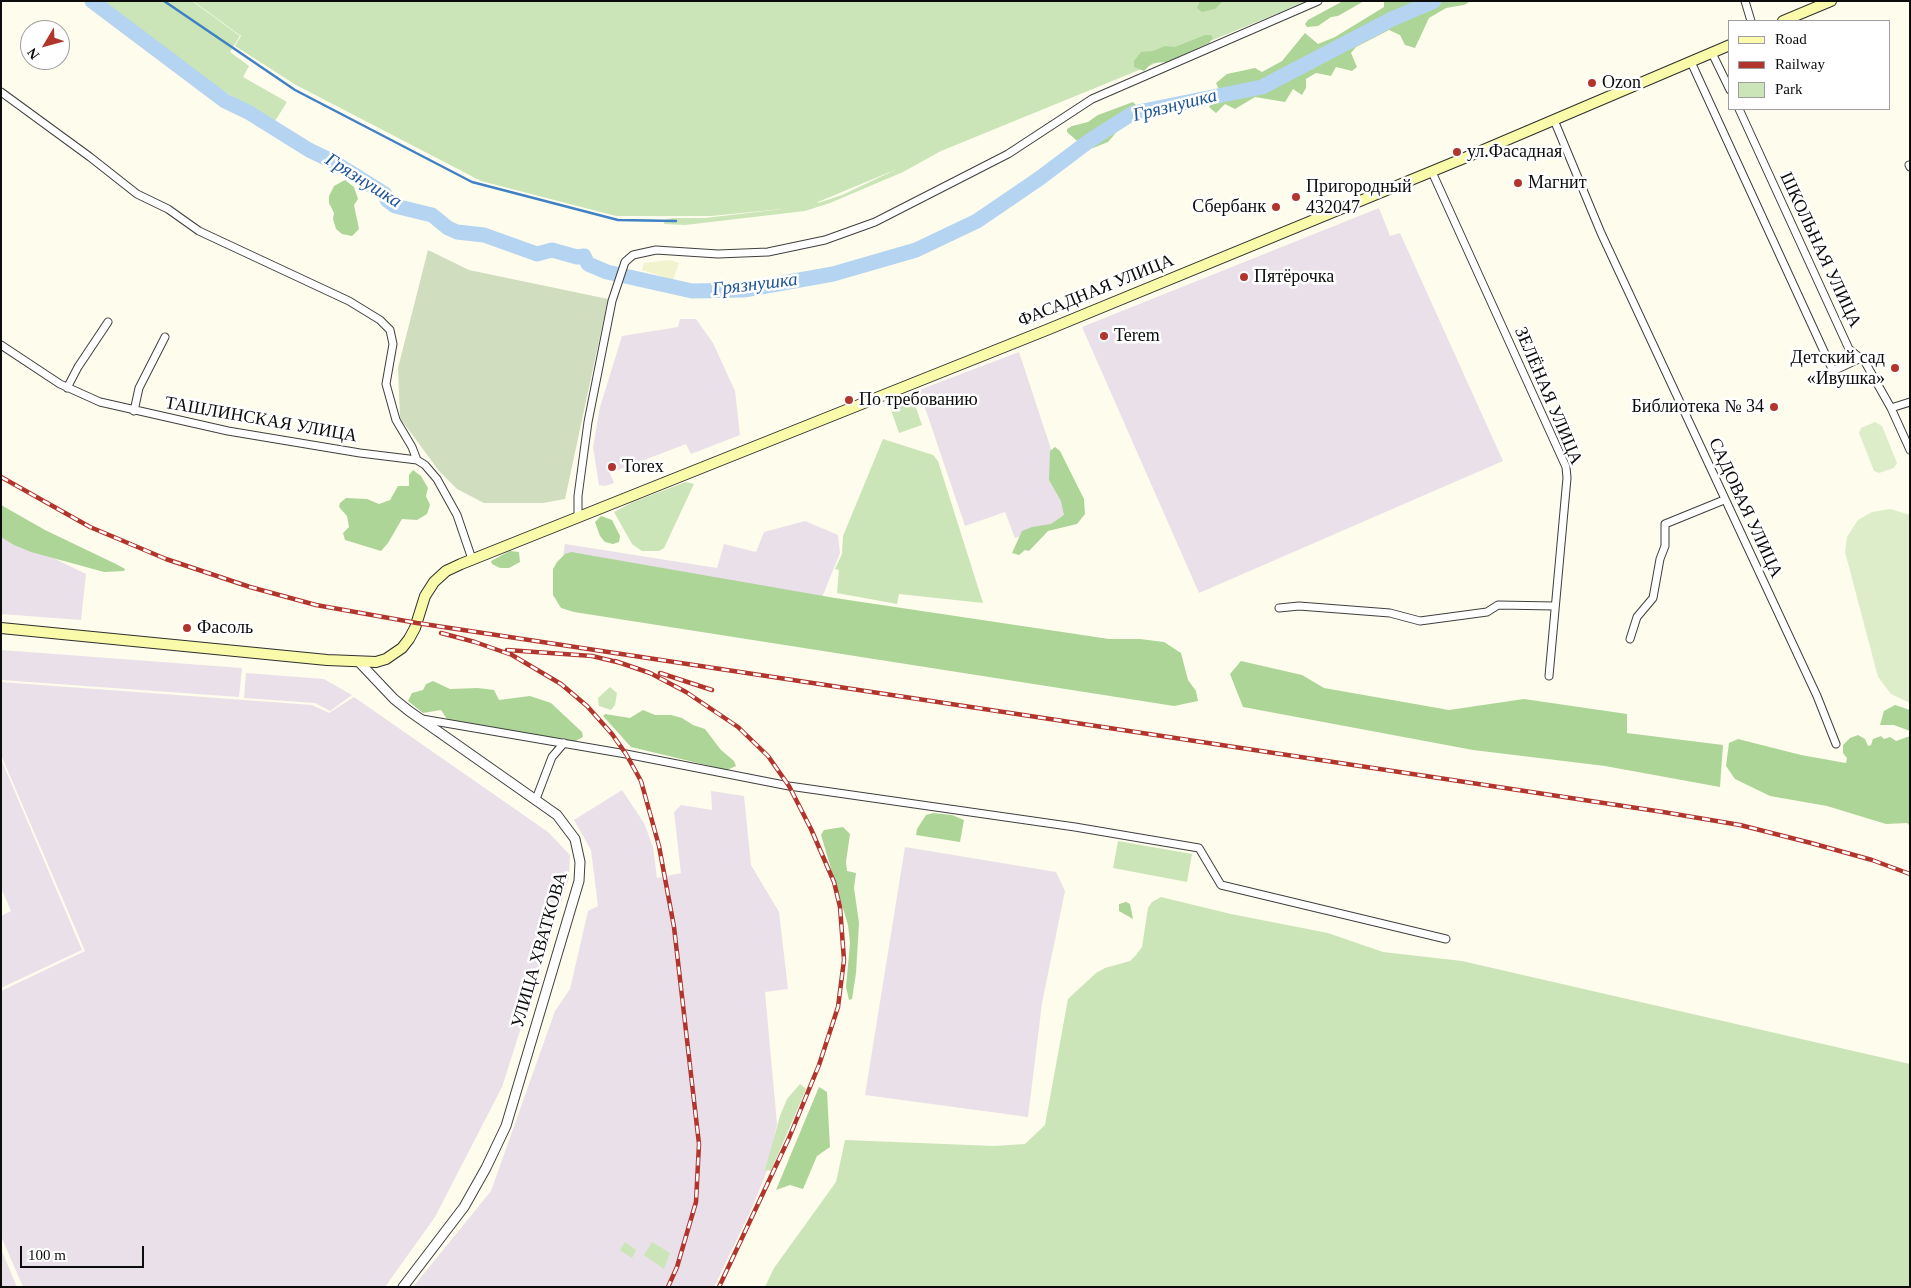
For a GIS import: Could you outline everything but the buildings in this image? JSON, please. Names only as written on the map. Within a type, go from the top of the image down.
[{"type":"main road","points":[[1785,20],[1831,1]]},
{"type":"main road","name":"ФАСАДНАЯ УЛИЦА","points":[[1,628],[327,660],[359,662],[386,659],[402,648],[415,628],[425,596],[434,582],[446,572],[472,559],[1049,329],[1432,172],[1728,46]]},
{"type":"street","points":[[578,517],[578,496],[588,422],[612,301],[625,262],[633,255],[656,250],[718,254],[768,252],[825,240],[875,222],[1008,154],[1092,99],[1318,1]]},
{"type":"street","points":[[1745,1],[1751,20]]},
{"type":"street","points":[[1712,53],[1728,86]]},
{"type":"street","points":[[1691,62],[1833,371],[1861,358]]},
{"type":"street","points":[[1,92],[137,194],[168,209],[199,231],[350,301],[380,320],[390,330],[393,344],[386,384],[393,411],[417,460],[425,465],[437,479],[457,515],[472,559]]},
{"type":"street","name":"ШКОЛЬНАЯ УЛИЦА","points":[[1738,110],[1849,349],[1865,362],[1891,408],[1910,450]]},
{"type":"street","name":"САДОВАЯ УЛИЦА","points":[[1554,120],[1601,233],[1817,696],[1836,744]]},
{"type":"street","name":"ЗЕЛЁНАЯ УЛИЦА","points":[[1432,172],[1566,467],[1567,478],[1549,676]]},
{"type":"street","points":[[67,388],[78,367],[108,322]]},
{"type":"street","points":[[134,411],[139,388],[165,337]]},
{"type":"street","name":"ТАШЛИНСКАЯ УЛИЦА","points":[[1,345],[67,388],[100,402],[237,433],[417,460]]},
{"type":"street","points":[[1891,408],[1910,402]]},
{"type":"street","points":[[1630,639],[1637,617],[1654,598],[1660,559],[1665,546],[1665,524],[1724,500]]},
{"type":"street","points":[[1279,608],[1299,606],[1390,613],[1420,621],[1487,612],[1498,605],[1555,606]]},
{"type":"street","name":"УЛИЦА ХВАТКОВА","points":[[359,662],[394,699],[536,799],[565,822],[579,850],[580,881],[506,1126],[486,1168],[464,1207],[403,1287]]},
{"type":"street","points":[[422,719],[564,743],[789,786],[1075,827],[1199,848],[1221,884],[1446,939]]},
{"type":"street","points":[[536,799],[552,757],[564,743]]},
{"type":"shaded area","points":[[1379,208],[1390,236],[1400,233],[1503,461],[1199,593],[1082,327]]},
{"type":"shaded area","points":[[680,319],[696,319],[713,343],[735,391],[740,435],[691,454],[686,444],[610,473],[614,483],[605,486],[599,485],[593,447],[600,407],[622,336],[678,327]]},
{"type":"shaded area","points":[[1019,352],[1051,449],[1066,521],[1015,538],[1005,512],[965,526],[919,390]]},
{"type":"shaded area","points":[[805,521],[838,535],[840,553],[819,605],[562,562],[565,544],[717,568],[724,544],[756,552],[764,532]]},
{"type":"shaded area","points":[[1,529],[19,541],[86,574],[81,620],[1,614]]},
{"type":"shaded area","points":[[1,650],[242,668],[239,697],[1,680]]},
{"type":"shaded area","points":[[246,673],[324,679],[352,695],[330,711],[315,703],[244,698]]},
{"type":"shaded area","points":[[1,682],[312,705],[329,713],[354,697],[548,832],[570,855],[569,878],[502,1087],[435,1217],[385,1287],[23,1287],[1,1236],[1,991],[85,951],[1,755]]},
{"type":"shaded area","points":[[1,759],[82,950],[1,988],[1,916],[11,911],[1,888]]},
{"type":"shaded area","points":[[622,790],[644,823],[653,847],[657,878],[681,873],[674,812],[681,805],[712,810],[711,791],[744,796],[751,865],[779,912],[788,989],[765,992],[777,1124],[767,1171],[751,1210],[714,1287],[413,1287],[491,1191],[555,1011],[570,989],[588,911],[598,906],[591,850],[574,820]]},
{"type":"shaded area","points":[[905,847],[1056,872],[1065,891],[1042,1003],[1028,1117],[865,1095]]},
{"type":"shaded area","points":[[1,1249],[17,1287],[1,1287]]},
{"type":"green space","points":[[95,1],[192,1],[240,36],[230,52],[249,66],[243,77],[287,102],[273,124],[132,29]]},
{"type":"green space","points":[[193,1],[1308,1],[941,151],[903,172],[830,203],[805,211],[685,225],[664,224],[665,220],[673,218],[705,218],[783,209],[711,216],[616,216],[481,181],[296,85],[235,46],[241,36]],"holes":[[[897,169],[842,195],[818,203]]]},
{"type":"green space","points":[[1200,1],[1223,1],[1215,9],[1202,12],[1197,8]]},
{"type":"green space","points":[[1343,1],[1364,1],[1338,16],[1331,17],[1318,26],[1307,27],[1305,24],[1308,20]]},
{"type":"green space","points":[[1384,1],[1471,1],[1464,5],[1446,8],[1429,18],[1415,48],[1405,45],[1400,35],[1389,30],[1356,47],[1351,53],[1357,67],[1352,71],[1336,67],[1331,76],[1316,73],[1306,79],[1306,88],[1302,95],[1293,89],[1285,102],[1255,97],[1235,109],[1225,104],[1216,113],[1209,107],[1220,92],[1216,83],[1227,74],[1255,68],[1262,72],[1282,61],[1305,33],[1318,44],[1335,37],[1384,7]]},
{"type":"green space","points":[[1205,35],[1211,35],[1213,38],[1209,43],[1167,62],[1152,63],[1144,71],[1134,67],[1134,61],[1141,52],[1153,51],[1165,46],[1175,47]]},
{"type":"green space","points":[[1133,102],[1138,107],[1108,142],[1093,148],[1085,148],[1067,132],[1067,129],[1072,126],[1088,122],[1098,115]]},
{"type":"green space","points":[[345,180],[354,187],[358,199],[354,205],[359,229],[352,236],[342,234],[336,229],[333,219],[334,213],[329,203],[329,196],[334,186]]},
{"type":"green space","points":[[428,250],[469,270],[608,299],[565,499],[543,503],[484,503],[457,489],[439,471],[400,418],[398,368]]},
{"type":"green space","points":[[670,260],[679,263],[673,280],[642,270],[644,263]]},
{"type":"green space","points":[[912,396],[922,425],[899,433],[889,404]]},
{"type":"green space","points":[[1875,422],[1882,426],[1897,463],[1894,468],[1879,473],[1874,471],[1859,433],[1861,428]]},
{"type":"green space","points":[[883,439],[933,455],[938,461],[983,603],[899,594],[897,604],[837,593],[839,570],[835,569],[842,554],[843,536]]},
{"type":"green space","points":[[1055,447],[1060,451],[1084,499],[1085,514],[1077,524],[1048,531],[1029,551],[1025,550],[1019,555],[1012,553],[1022,531],[1032,527],[1051,524],[1064,515],[1061,501],[1049,480],[1050,451]]},
{"type":"green space","points":[[413,470],[421,476],[428,488],[426,496],[430,505],[427,514],[417,520],[402,519],[381,551],[345,540],[343,533],[349,527],[347,516],[339,507],[340,503],[346,498],[367,499],[379,504],[390,500],[398,486],[409,486],[409,475]]},
{"type":"green space","points":[[686,482],[694,484],[664,548],[659,551],[642,551],[632,544],[614,512],[633,502]]},
{"type":"green space","points":[[1,505],[45,530],[118,565],[125,569],[124,571],[104,572],[31,552],[14,545],[1,537]]},
{"type":"green space","points":[[1890,509],[1910,515],[1910,703],[1891,694],[1878,677],[1845,552],[1847,537],[1858,520],[1872,512]]},
{"type":"green space","points":[[601,516],[612,520],[620,536],[619,542],[613,544],[605,542],[600,536],[595,522]]},
{"type":"green space","points":[[510,551],[519,552],[520,562],[509,568],[500,568],[492,564],[491,561]]},
{"type":"green space","points":[[571,552],[835,598],[1109,639],[1140,639],[1164,642],[1181,653],[1188,680],[1196,691],[1198,701],[1174,706],[574,612],[561,608],[553,595],[553,569],[565,554]]},
{"type":"green space","points":[[1241,661],[1302,675],[1324,688],[1449,710],[1524,699],[1627,714],[1627,733],[1723,745],[1720,787],[1605,766],[1473,750],[1243,707],[1230,674]]},
{"type":"green space","points":[[433,681],[450,689],[478,688],[494,690],[499,700],[530,696],[551,703],[582,732],[583,737],[574,742],[447,719],[441,710],[423,713],[408,701],[412,693],[423,690],[426,684]]},
{"type":"green space","points":[[610,687],[617,693],[615,705],[611,710],[599,706],[598,698]]},
{"type":"green space","points":[[1895,705],[1910,710],[1910,731],[1894,725],[1880,725],[1884,711]]},
{"type":"green space","points":[[643,710],[655,715],[671,715],[682,718],[693,725],[705,729],[721,750],[734,761],[736,766],[727,770],[631,747],[603,716],[605,714],[630,718]]},
{"type":"green space","points":[[1858,735],[1865,739],[1868,746],[1871,745],[1873,739],[1881,736],[1884,739],[1890,737],[1896,741],[1910,736],[1910,826],[1907,823],[1886,824],[1827,806],[1770,796],[1735,779],[1726,766],[1729,743],[1738,739],[1801,755],[1846,763],[1847,758],[1843,753],[1843,745],[1850,738]]},
{"type":"green space","points":[[933,813],[952,815],[964,820],[960,842],[916,835],[917,829],[926,815]]},
{"type":"green space","points":[[843,827],[850,834],[846,862],[847,871],[856,873],[854,888],[859,923],[856,973],[852,999],[849,1000],[846,987],[850,943],[848,925],[821,835],[824,830]]},
{"type":"green space","points":[[1118,841],[1192,854],[1187,882],[1113,868]]},
{"type":"green space","points":[[1161,897],[1231,914],[1328,933],[1383,952],[1462,961],[1910,1064],[1910,1287],[765,1287],[774,1268],[836,1182],[845,1140],[994,1146],[1025,1144],[1045,1125],[1068,999],[1096,973],[1105,968],[1130,961],[1136,955],[1142,947],[1148,908],[1152,902]]},
{"type":"green space","points":[[1126,902],[1130,904],[1133,919],[1119,911],[1119,904]]},
{"type":"green space","points":[[800,1084],[806,1089],[771,1171],[765,1170],[780,1116],[787,1099]]},
{"type":"green space","points":[[819,1087],[827,1092],[830,1147],[817,1156],[803,1189],[790,1185],[776,1190]]},
{"type":"green space","points":[[625,1242],[636,1250],[632,1258],[620,1250]]},
{"type":"green space","points":[[652,1242],[670,1253],[664,1269],[644,1255]]},
{"type":"waterway","name":"Грязнушка","points":[[92,1],[225,101],[248,112],[309,150],[334,162],[385,194],[387,200],[395,206],[432,215],[448,228],[457,232],[484,235],[537,254],[552,250],[577,257],[584,256],[588,264],[607,272],[692,291],[744,290],[833,274],[916,250],[977,221],[1040,178],[1089,141],[1133,113],[1262,87],[1392,19],[1434,1]]},
{"type":"waterway","points":[[164,1],[295,90],[472,182],[618,220],[676,221]]},
{"type":"railway","points":[[1,477],[90,527],[166,559],[250,587],[316,605],[417,623],[1663,812],[1740,825],[1872,860],[1910,874]]},
{"type":"railway","points":[[441,633],[512,655],[561,684],[587,706],[612,734],[641,781],[659,846],[674,927],[699,1144],[696,1202],[677,1267],[668,1287]]},
{"type":"railway","points":[[507,650],[592,656],[621,663]]},
{"type":"railway","points":[[615,661],[650,673],[686,692],[738,727],[768,756],[789,786],[811,829],[834,882],[840,907],[844,960],[838,1007],[819,1065],[789,1138],[719,1287]]},
{"type":"railway","points":[[660,673],[712,690]]},
{"type":"place","name":"Ozon","points":[[1592,83]]},
{"type":"place","name":"ул.Фасадная","points":[[1457,152]]},
{"type":"place","name":"Магнит","points":[[1518,183]]},
{"type":"place","name":"Пригородный 432047","points":[[1296,197]]},
{"type":"place","name":"Сбербанк","points":[[1276,207]]},
{"type":"place","name":"Пятёрочка","points":[[1244,277]]},
{"type":"place","name":"Terem","points":[[1104,336]]},
{"type":"place","name":"Детский сад «Ивушка»","points":[[1895,368]]},
{"type":"place","name":"По требованию","points":[[849,400]]},
{"type":"place","name":"Библиотека № 34","points":[[1774,407]]},
{"type":"place","name":"Torex","points":[[612,467]]},
{"type":"place","name":"Фасоль","points":[[187,628]]}]
